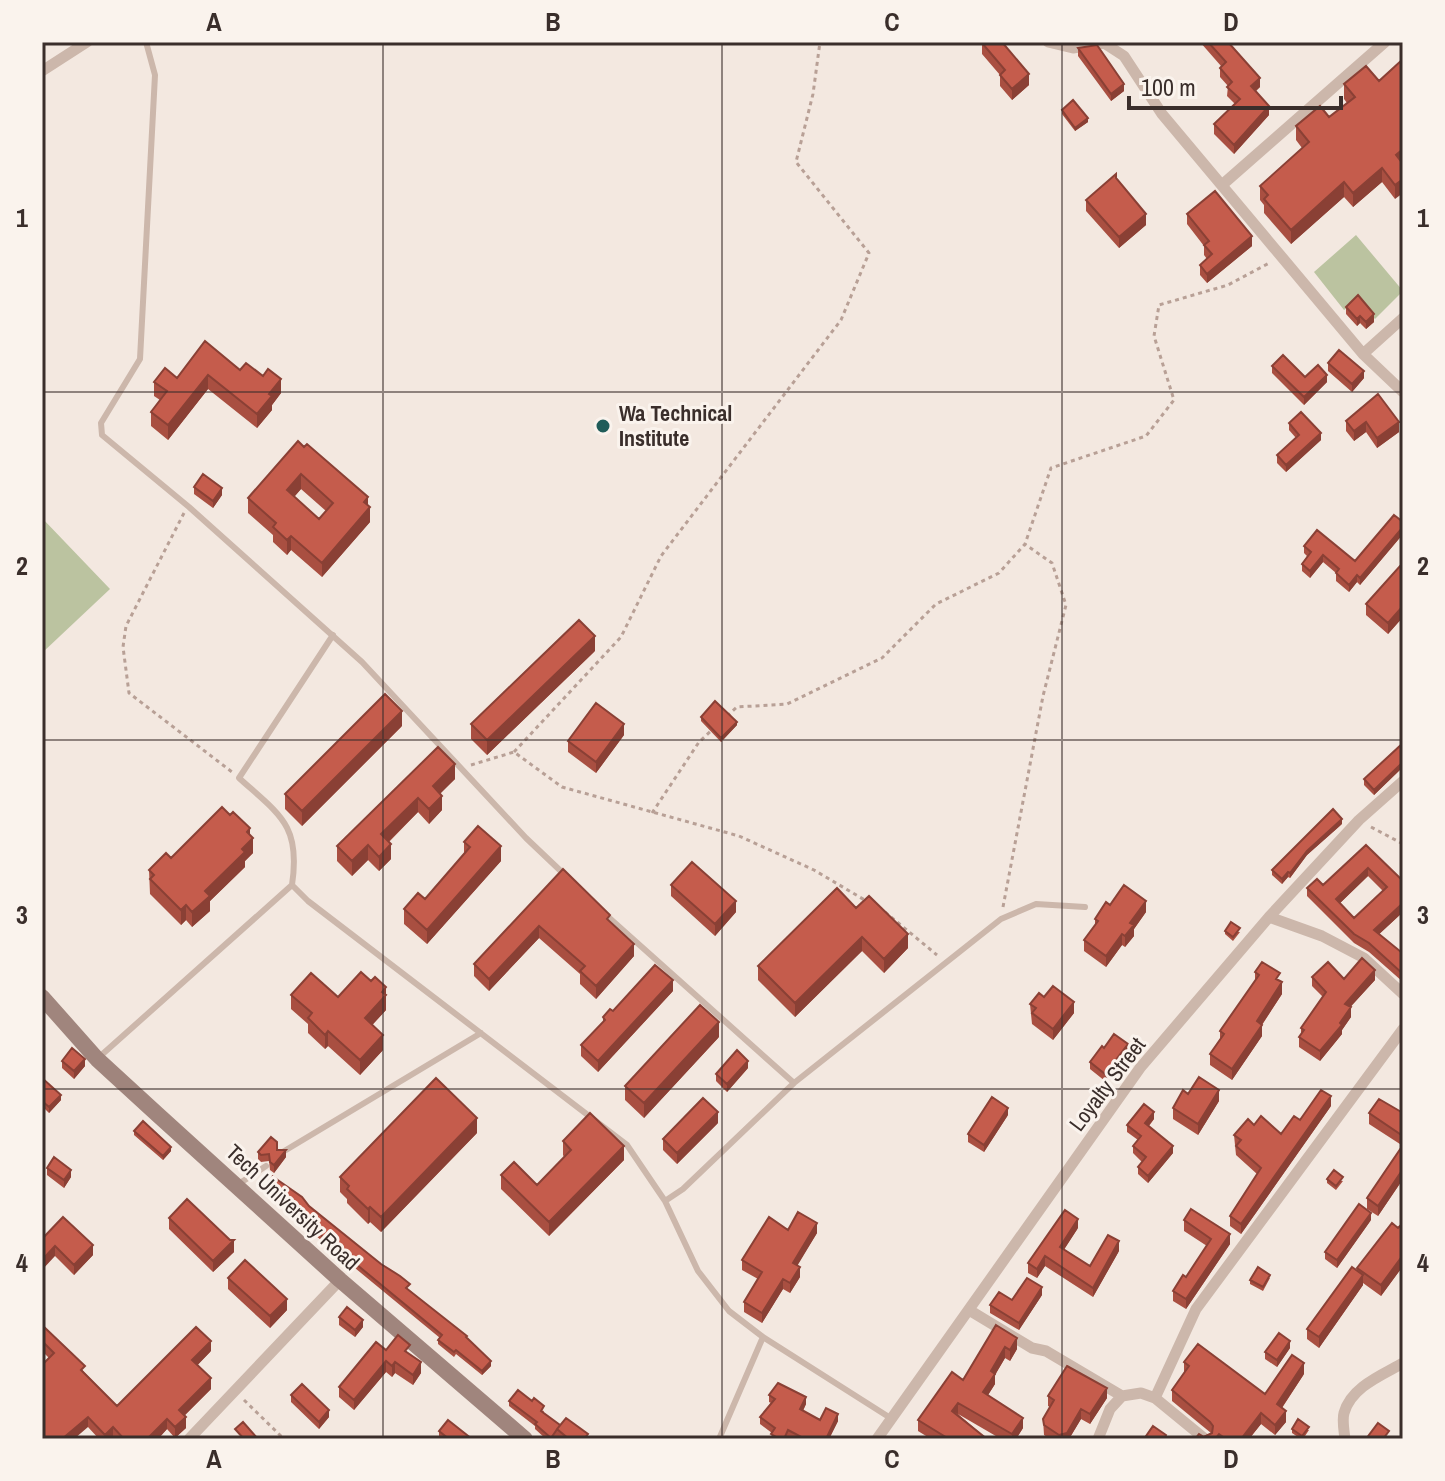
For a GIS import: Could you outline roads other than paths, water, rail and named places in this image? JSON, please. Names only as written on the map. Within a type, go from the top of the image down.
[{"type":"street","points":[[42,71],[87,42]]},
{"type":"street","points":[[1048,42],[1073,48],[1104,43],[1124,56],[1162,114],[1363,354],[1403,392]]},
{"type":"street","points":[[1222,185],[1385,42]]},
{"type":"street","points":[[1363,354],[1403,318]]},
{"type":"street","name":"Loyalty Street","points":[[877,1439],[1140,1068],[1269,917],[1359,820],[1403,781]]},
{"type":"street","points":[[1269,917],[1322,936],[1364,958],[1403,994]]},
{"type":"street","name":"Tech University Road","points":[[42,997],[97,1059],[340,1280],[525,1439]]},
{"type":"street","points":[[1155,1398],[1196,1309],[1403,1029]]},
{"type":"street","points":[[189,1439],[340,1280]]},
{"type":"street","points":[[969,1310],[1003,1332],[1032,1348],[1046,1351],[1122,1396]]},
{"type":"street","points":[[1345,1439],[1344,1413],[1355,1393],[1403,1363]]},
{"type":"street","points":[[1098,1439],[1110,1409],[1122,1396],[1141,1393],[1155,1398],[1205,1439]]},
{"type":"lane","points":[[146,42],[155,75],[140,359],[101,423],[102,435],[189,507],[362,662],[569,879]]},
{"type":"lane","points":[[97,1059],[292,885],[295,848],[289,829],[279,814],[239,778],[333,635]]},
{"type":"lane","points":[[292,885],[308,901],[627,1145],[665,1201],[698,1271],[729,1311],[763,1337],[892,1419]]},
{"type":"lane","points":[[665,1201],[683,1189],[794,1083],[1001,919],[1036,904],[1085,907]]},
{"type":"lane","points":[[601,910],[794,1083]]},
{"type":"lane","points":[[281,1153],[481,1033]]},
{"type":"lane","points":[[237,1185],[266,1166]]},
{"type":"lane","points":[[719,1439],[763,1337]]},
{"type":"place","name":"Wa Technical Institute","points":[[603,426]]}]
